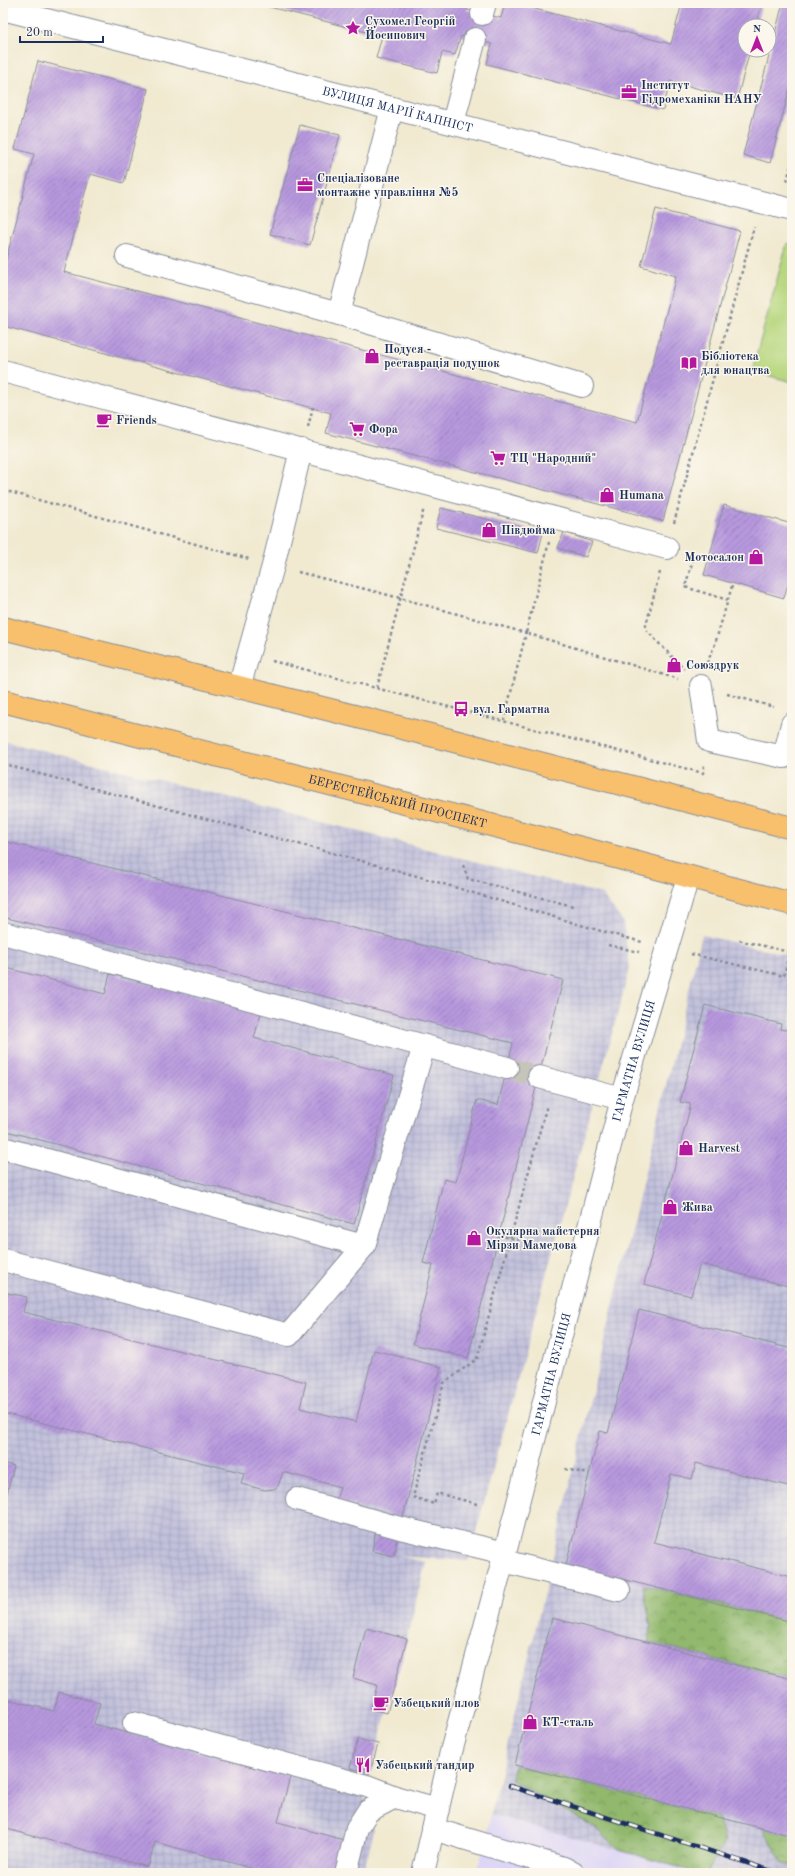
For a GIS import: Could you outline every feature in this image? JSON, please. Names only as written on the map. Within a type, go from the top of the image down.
[{"type":"main road","points":[[3,628],[450,740],[792,828]]},
{"type":"main road","name":"БЕРЕСТЕЙСЬКИЙ ПРОСПЕКТ","points":[[3,701],[581,848],[792,904]]},
{"type":"street","points":[[3,8],[4,3]]},
{"type":"street","name":"ВУЛИЦЯ МАРІЇ КАПНІСТ","points":[[3,8],[792,210]]},
{"type":"street","points":[[453,123],[475,39]]},
{"type":"street","points":[[339,314],[392,108]]},
{"type":"street","points":[[127,256],[339,314],[582,386]]},
{"type":"street","points":[[3,371],[677,551]]},
{"type":"street","points":[[239,688],[301,450]]},
{"type":"street","points":[[701,686],[709,741],[784,757],[792,724]]},
{"type":"street","name":"ГАРМАТНА ВУЛИЦЯ","points":[[422,1873],[451,1752],[504,1557],[622,1099],[688,877]]},
{"type":"street","points":[[3,933],[507,1068]]},
{"type":"street","points":[[3,1260],[289,1335],[364,1246],[424,1046]]},
{"type":"street","points":[[539,1077],[622,1099]]},
{"type":"street","points":[[3,1148],[364,1246]]},
{"type":"street","points":[[297,1500],[620,1590]]},
{"type":"street","points":[[134,1723],[367,1786],[395,1797],[435,1819],[564,1868],[573,1873]]},
{"type":"street","points":[[346,1873],[357,1828],[368,1811],[395,1797]]},
{"type":"path","points":[[787,181],[792,161]]},
{"type":"path","points":[[701,686],[645,629],[677,551],[761,202]]},
{"type":"path","points":[[377,688],[430,485]]},
{"type":"path","points":[[3,490],[272,566],[400,598],[526,633],[777,708]]},
{"type":"path","points":[[504,720],[555,518]]},
{"type":"path","points":[[677,551],[694,556],[685,587],[728,600]]},
{"type":"path","points":[[715,644],[732,586]]},
{"type":"path","points":[[248,654],[703,773]]},
{"type":"path","points":[[3,764],[417,876],[620,936]]},
{"type":"path","points":[[463,865],[468,879],[572,906]]},
{"type":"path","points":[[690,954],[784,976],[789,952],[738,940]]},
{"type":"path","points":[[477,1504],[437,1493],[434,1504],[413,1497],[444,1383],[477,1359],[547,1104],[553,1106]]},
{"type":"path","points":[[499,1235],[547,1247]]},
{"type":"path","points":[[565,1468],[589,1474]]},
{"type":"shaded area","points":[[3,740],[602,894],[623,922],[630,968],[468,1561],[398,1556],[426,1562],[394,1689],[364,1797],[374,1830],[363,1873],[3,1873]]},
{"type":"shaded area","points":[[702,935],[792,956],[792,1873],[698,1873],[491,1814]]},
{"type":"shaded area","points":[[491,1814],[502,1816],[698,1873],[477,1873]]},
{"type":"green space","points":[[787,243],[792,245],[792,382],[752,371]]},
{"type":"green space","points":[[643,1585],[792,1622],[792,1679],[648,1642],[651,1628]]},
{"type":"green space","points":[[515,1765],[718,1817],[725,1842],[706,1873],[698,1873],[619,1850],[594,1827],[511,1780]]},
{"type":"green space","points":[[762,1828],[792,1836],[792,1866],[783,1864]]},
{"type":"building","points":[[254,3],[469,3],[467,10],[501,18],[505,3],[512,3],[671,44],[682,3],[762,3],[758,18],[737,18],[737,58],[748,58],[737,99],[670,81],[663,110],[487,64],[492,44],[461,36],[455,55],[442,52],[437,73],[376,58],[382,36]]},
{"type":"building","points":[[783,3],[792,3],[792,80],[770,163],[743,155],[769,58],[777,58],[777,26]]},
{"type":"building","points":[[38,61],[148,89],[124,183],[90,174],[64,272],[637,422],[676,276],[641,266],[656,209],[740,231],[663,521],[326,433],[331,413],[3,326],[3,271],[34,154],[15,149]]},
{"type":"building","name":"Спеціалізоване монтажне управління №5","points":[[300,125],[340,135],[310,245],[270,234]]},
{"type":"building","points":[[724,505],[792,524],[792,569],[784,598],[704,575]]},
{"type":"building","name":"Півдюйма","points":[[441,508],[543,533],[538,553],[436,528]]},
{"type":"building","points":[[564,532],[592,542],[586,557],[558,548]]},
{"type":"building","points":[[3,841],[563,980],[468,1358],[413,1344],[433,1265],[423,1263],[444,1179],[456,1182],[477,1100],[498,1105],[513,1043],[3,917]]},
{"type":"building","points":[[3,967],[105,994],[110,974],[261,1013],[254,1038],[394,1075],[354,1224],[3,1130]]},
{"type":"building","points":[[705,1005],[781,1024],[780,1029],[792,1031],[792,1287],[700,1264],[691,1296],[644,1284],[691,1104],[680,1102]]},
{"type":"building","points":[[3,1292],[27,1297],[23,1312],[306,1382],[300,1408],[356,1422],[374,1350],[441,1367],[403,1517],[336,1500],[340,1487],[283,1472],[278,1486],[274,1489],[265,1490],[241,1484],[244,1473],[3,1413]]},
{"type":"building","points":[[639,1310],[792,1349],[792,1487],[696,1463],[692,1479],[671,1474],[654,1542],[792,1577],[792,1622],[566,1565],[600,1431],[608,1433]]},
{"type":"building","points":[[3,1463],[14,1466],[4,1505],[3,1505]]},
{"type":"building","points":[[376,1530],[398,1535],[394,1556],[372,1551]]},
{"type":"building","points":[[552,1618],[792,1679],[792,1836],[515,1765]]},
{"type":"building","points":[[366,1628],[407,1639],[387,1713],[371,1709],[377,1685],[353,1678]]},
{"type":"building","points":[[59,1692],[100,1703],[94,1724],[290,1777],[278,1822],[344,1840],[335,1873],[269,1873],[155,1842],[148,1867],[3,1828],[3,1698],[54,1711]]},
{"type":"building","points":[[358,1739],[378,1744],[370,1773],[350,1768]]},
{"type":"tunnel","points":[[507,1068],[539,1077]]},
{"type":"railway","points":[[510,1786],[778,1873]]},
{"type":"place","name":"Сухомел Георгій Йосипович","points":[[353,28]]},
{"type":"place","name":"Інститут Гідромеханіки НАНУ","points":[[629,92]]},
{"type":"place","name":"Спеціалізоване монтажне управління №5","points":[[305,185]]},
{"type":"place","name":"Подуся - реставрація подушок","points":[[372,356]]},
{"type":"place","name":"Бібліотека для юнацтва","points":[[689,363]]},
{"type":"place","name":"Friends","points":[[104,420]]},
{"type":"place","name":"Фора","points":[[357,429]]},
{"type":"place","name":"ТЦ \"Народний\"","points":[[498,458]]},
{"type":"place","name":"Humana","points":[[607,495]]},
{"type":"place","name":"Півдюйма","points":[[489,530]]},
{"type":"place","name":"Мотосалон","points":[[756,557]]},
{"type":"place","name":"Союздрук","points":[[674,665]]},
{"type":"place","name":"вул. Гарматна","points":[[461,709]]},
{"type":"place","name":"Harvest","points":[[686,1148]]},
{"type":"place","name":"Жива","points":[[670,1207]]},
{"type":"place","name":"Окулярна майстерня Мірзи Мамедова","points":[[474,1238]]},
{"type":"place","name":"Узбецький плов","points":[[381,1703]]},
{"type":"place","name":"КТ-сталь","points":[[530,1722]]},
{"type":"place","name":"Узбецький тандир","points":[[363,1765]]}]
